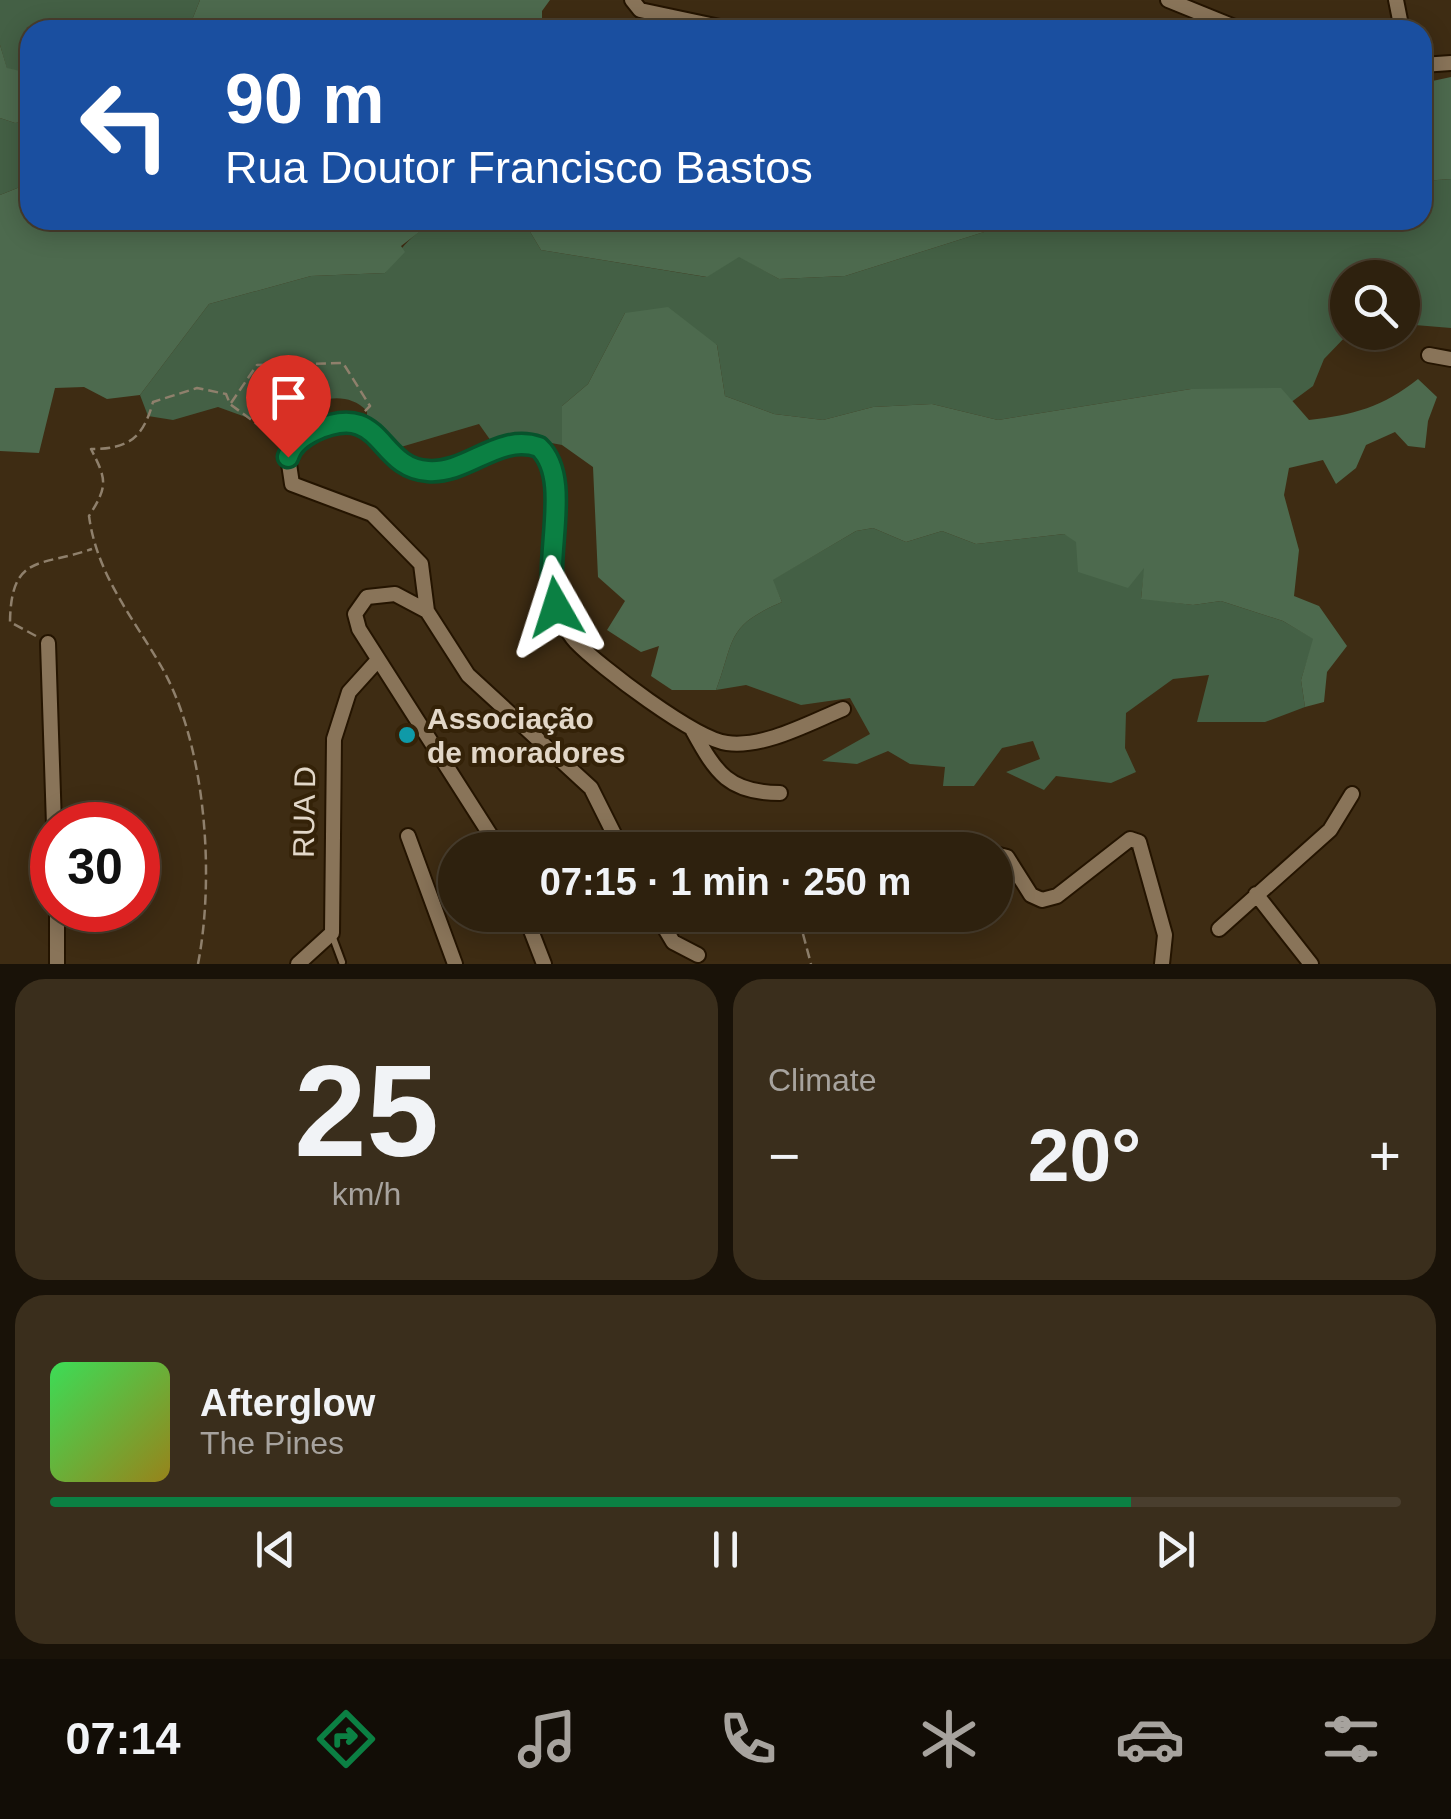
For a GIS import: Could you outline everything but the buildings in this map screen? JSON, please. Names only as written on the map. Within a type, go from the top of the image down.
[{"type":"street","points":[[632,0],[640,10],[687,20]]},
{"type":"street","points":[[1168,0],[1217,20]]},
{"type":"street","points":[[1429,354],[1451,360]]},
{"type":"street","points":[[613,832],[590,788],[468,675],[427,611],[422,564],[364,509],[292,484],[288,473],[291,449],[324,427],[362,423],[398,458],[424,471],[448,469],[511,444],[530,444],[546,454],[556,492],[552,594],[576,642],[693,731],[724,743],[744,743],[843,709]]},
{"type":"street","points":[[427,611],[395,594],[376,594],[360,603],[355,620],[488,832]]},
{"type":"street","points":[[48,643],[53,802]]},
{"type":"street","name":"RUA D","points":[[332,934],[334,739],[348,692],[378,660]]},
{"type":"street","points":[[693,731],[711,762],[729,782],[746,791],[780,794]]},
{"type":"street","points":[[1219,929],[1338,822],[1352,794]]},
{"type":"street","points":[[408,836],[455,964]]},
{"type":"street","points":[[1013,866],[1032,895],[1042,900],[1057,896],[1130,839],[1139,842],[1164,935],[1166,951],[1162,964]]},
{"type":"street","points":[[1256,894],[1311,964]]},
{"type":"street","points":[[57,932],[57,964]]},
{"type":"street","points":[[532,932],[544,964]]},
{"type":"street","points":[[668,932],[674,942],[698,955]]},
{"type":"street","points":[[298,964],[332,934]]},
{"type":"lane","points":[[332,934],[342,962]]},
{"type":"path","points":[[230,404],[256,365],[343,363],[369,398],[370,406],[360,415],[362,423]]},
{"type":"path","points":[[198,964],[203,936],[204,853],[202,803],[189,727],[163,669],[112,588],[93,548],[89,516],[104,493],[103,473],[91,449],[121,449],[145,430],[153,402],[196,388],[226,394],[230,404],[291,449]]},
{"type":"path","points":[[48,643],[10,622],[11,590],[35,562],[93,548]]},
{"type":"path","points":[[802,934],[811,964]]},
{"type":"green space","points":[[0,0],[200,0],[192,20],[20,20],[20,71],[7,69],[0,45]]},
{"type":"green space","points":[[200,0],[550,0],[542,11],[542,20],[192,20]]},
{"type":"green space","points":[[0,45],[7,68],[20,71],[20,122],[0,118]]},
{"type":"green space","points":[[1451,77],[1451,179],[1432,180],[1432,81]]},
{"type":"green space","points":[[0,118],[20,122],[20,187],[0,195]]},
{"type":"green space","points":[[1451,179],[1451,328],[1420,325],[1420,260],[1330,260],[1333,350],[1324,359],[1313,386],[1290,403],[1191,389],[998,420],[932,404],[873,407],[823,420],[774,414],[725,396],[717,345],[625,313],[588,384],[562,406],[562,445],[525,438],[491,441],[479,424],[394,449],[367,426],[367,411],[344,399],[305,406],[268,425],[218,407],[173,420],[148,416],[140,395],[209,304],[311,276],[385,273],[399,251],[423,230],[529,230],[541,250],[706,277],[739,256],[779,279],[845,276],[990,230],[1432,230],[1432,180]]},
{"type":"green space","points":[[20,187],[20,230],[422,230],[401,246],[405,252],[385,273],[311,276],[209,304],[140,395],[107,399],[84,387],[55,388],[39,453],[0,451],[0,195]]},
{"type":"green space","points":[[529,230],[990,230],[845,276],[779,279],[739,257],[707,277],[541,250]]},
{"type":"green space","points":[[668,307],[717,345],[725,396],[774,414],[823,420],[873,407],[932,404],[998,420],[1191,389],[1281,388],[1309,420],[1367,408],[1418,379],[1437,397],[1428,421],[1425,448],[1408,446],[1395,432],[1366,445],[1356,468],[1336,484],[1323,460],[1289,468],[1284,495],[1299,550],[1294,596],[1319,606],[1347,646],[1327,672],[1324,702],[1305,707],[1301,680],[1313,639],[1283,621],[1221,601],[1193,605],[1141,599],[1144,568],[1128,588],[1078,572],[1076,542],[1064,534],[976,544],[942,531],[906,542],[873,528],[856,531],[773,580],[782,602],[741,627],[716,690],[672,690],[651,676],[659,646],[641,652],[607,630],[625,601],[598,577],[593,467],[562,445],[562,406],[588,384],[625,313]]},
{"type":"green space","points":[[873,528],[906,542],[942,531],[976,544],[1064,534],[1145,566],[1141,598],[1193,605],[1221,601],[1283,621],[1314,639],[1301,680],[1305,707],[1265,722],[1197,722],[1209,675],[1173,679],[1126,713],[1125,748],[1136,772],[1111,783],[1056,776],[1044,790],[1006,772],[1040,759],[1033,741],[1002,748],[974,786],[943,786],[945,767],[910,764],[888,751],[857,764],[822,761],[870,734],[850,698],[801,705],[746,685],[716,690],[741,627],[782,602],[772,580],[856,531]]},
{"type":"place","name":"Associação de moradores","points":[[407,735]]},
{"type":"route","points":[[288,457],[294,444],[312,432],[352,421],[369,428],[398,458],[424,471],[448,469],[511,444],[539,447],[552,464],[556,492],[550,571],[556,607]]}]
